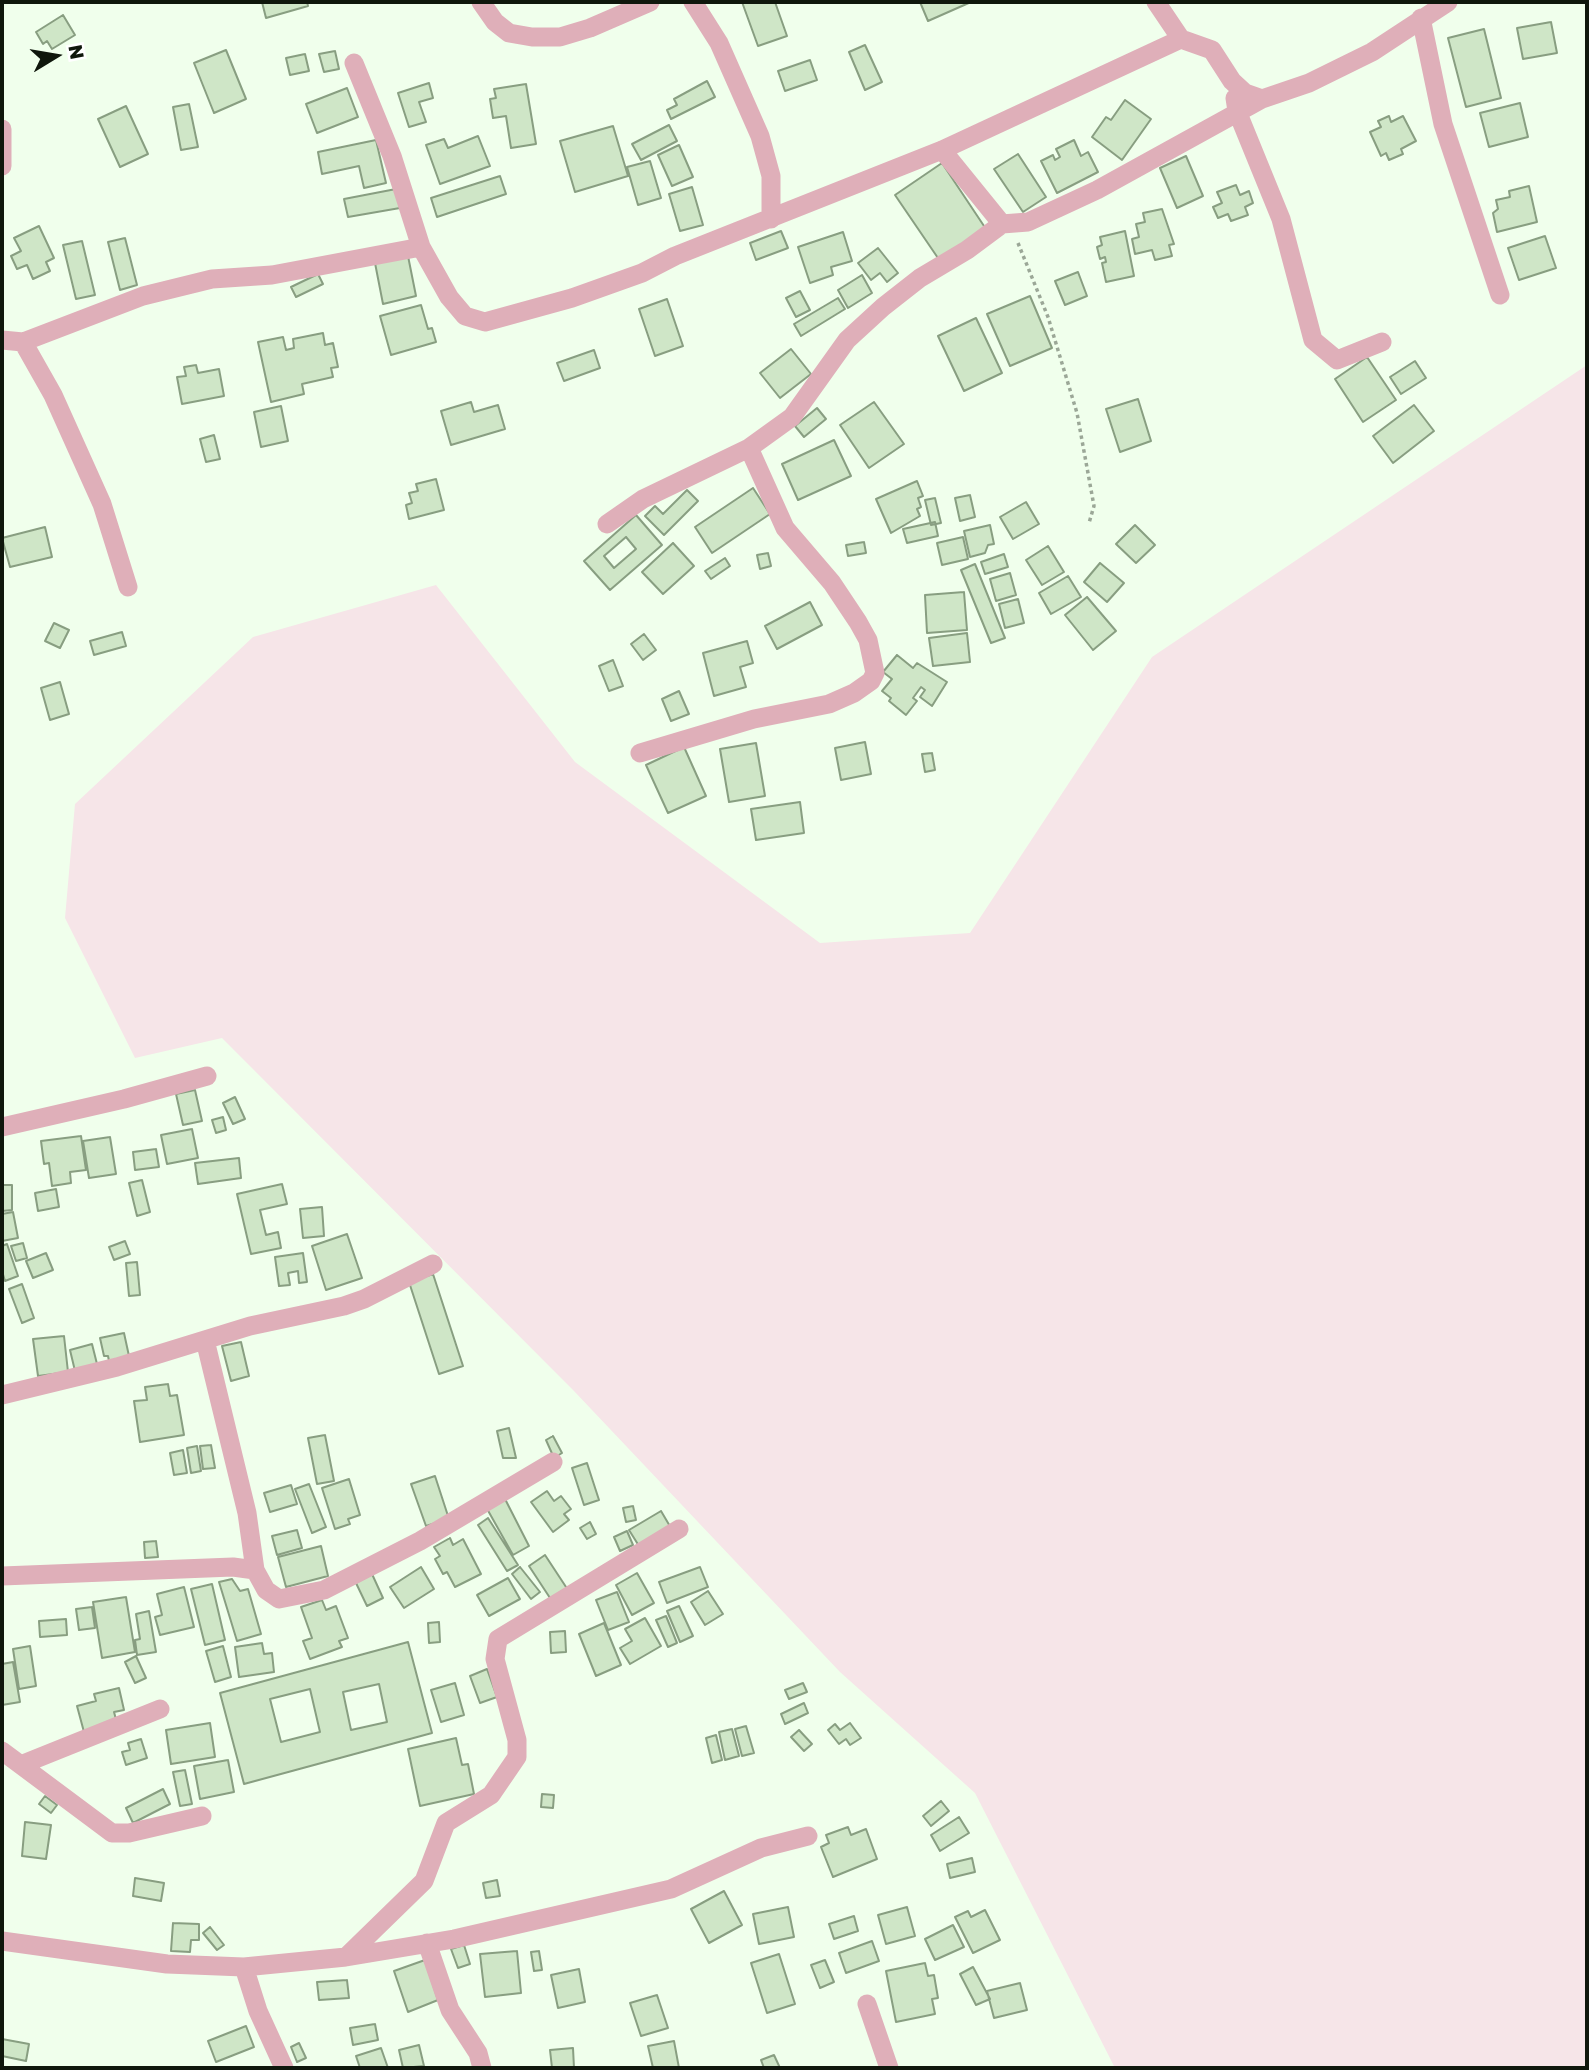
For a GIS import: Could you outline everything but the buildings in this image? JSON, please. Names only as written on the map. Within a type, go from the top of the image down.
[{"type":"street","points":[[481,2],[495,22],[509,33],[532,37],[560,37],[590,28],[650,2]]},
{"type":"street","points":[[693,2],[719,43],[760,136],[771,176],[771,219]]},
{"type":"street","points":[[1156,2],[1181,39],[1213,50],[1232,81],[1245,93],[1262,99]]},
{"type":"street","points":[[607,524],[643,499],[749,448],[792,417],[809,397],[826,366],[840,349],[883,307],[920,278],[1006,224],[1028,222],[1097,190],[1237,111],[1262,99],[1309,83],[1372,52],[1448,2]]},
{"type":"street","points":[[1421,18],[1443,124],[1500,295]]},
{"type":"street","points":[[354,63],[392,156],[421,247],[449,297],[465,316],[485,322],[595,289],[942,150],[1181,39]]},
{"type":"street","points":[[1232,81],[1237,111],[1282,219],[1313,340],[1337,359],[1382,342]]},
{"type":"street","points":[[2,129],[2,166]]},
{"type":"street","points":[[942,150],[1006,224]]},
{"type":"street","points":[[2,340],[23,342],[84,317],[181,286],[212,279],[272,275],[421,247]]},
{"type":"street","points":[[23,342],[53,395],[102,504],[128,587]]},
{"type":"street","points":[[640,753],[754,719],[829,704],[854,694],[871,681],[875,673],[871,650],[858,622],[832,583],[785,528],[749,448]]},
{"type":"street","points":[[2,1127],[124,1099],[207,1076]]},
{"type":"street","points":[[2,1395],[117,1367],[205,1340],[364,1299],[433,1264]]},
{"type":"street","points":[[205,1340],[247,1513],[255,1570],[266,1590],[279,1599],[324,1590],[420,1541],[553,1462]]},
{"type":"street","points":[[346,1957],[424,1881],[446,1823],[491,1795],[517,1757],[517,1740],[495,1659],[498,1639],[678,1529]]},
{"type":"street","points":[[2,1576],[233,1567],[255,1570]]},
{"type":"street","points":[[23,1765],[160,1709]]},
{"type":"street","points":[[2,1751],[91,1820],[112,1833],[129,1833],[202,1816]]},
{"type":"street","points":[[2,1941],[167,1964],[244,1966],[346,1957],[427,1943],[671,1889],[761,1848],[808,1836]]},
{"type":"street","points":[[427,1943],[450,2010],[478,2053],[482,2068]]},
{"type":"street","points":[[244,1966],[258,2011],[284,2068]]},
{"type":"street","points":[[867,2004],[889,2068]]},
{"type":"path","points":[[1006,224],[1048,317],[1077,413],[1094,506],[1089,523]]},
{"type":"shaded area","points":[[1587,365],[1587,2068],[1115,2068],[975,1793],[840,1672],[574,1391],[222,1038],[135,1058],[65,918],[75,804],[253,637],[436,585],[575,762],[820,943],[970,933],[1152,657]]}]
